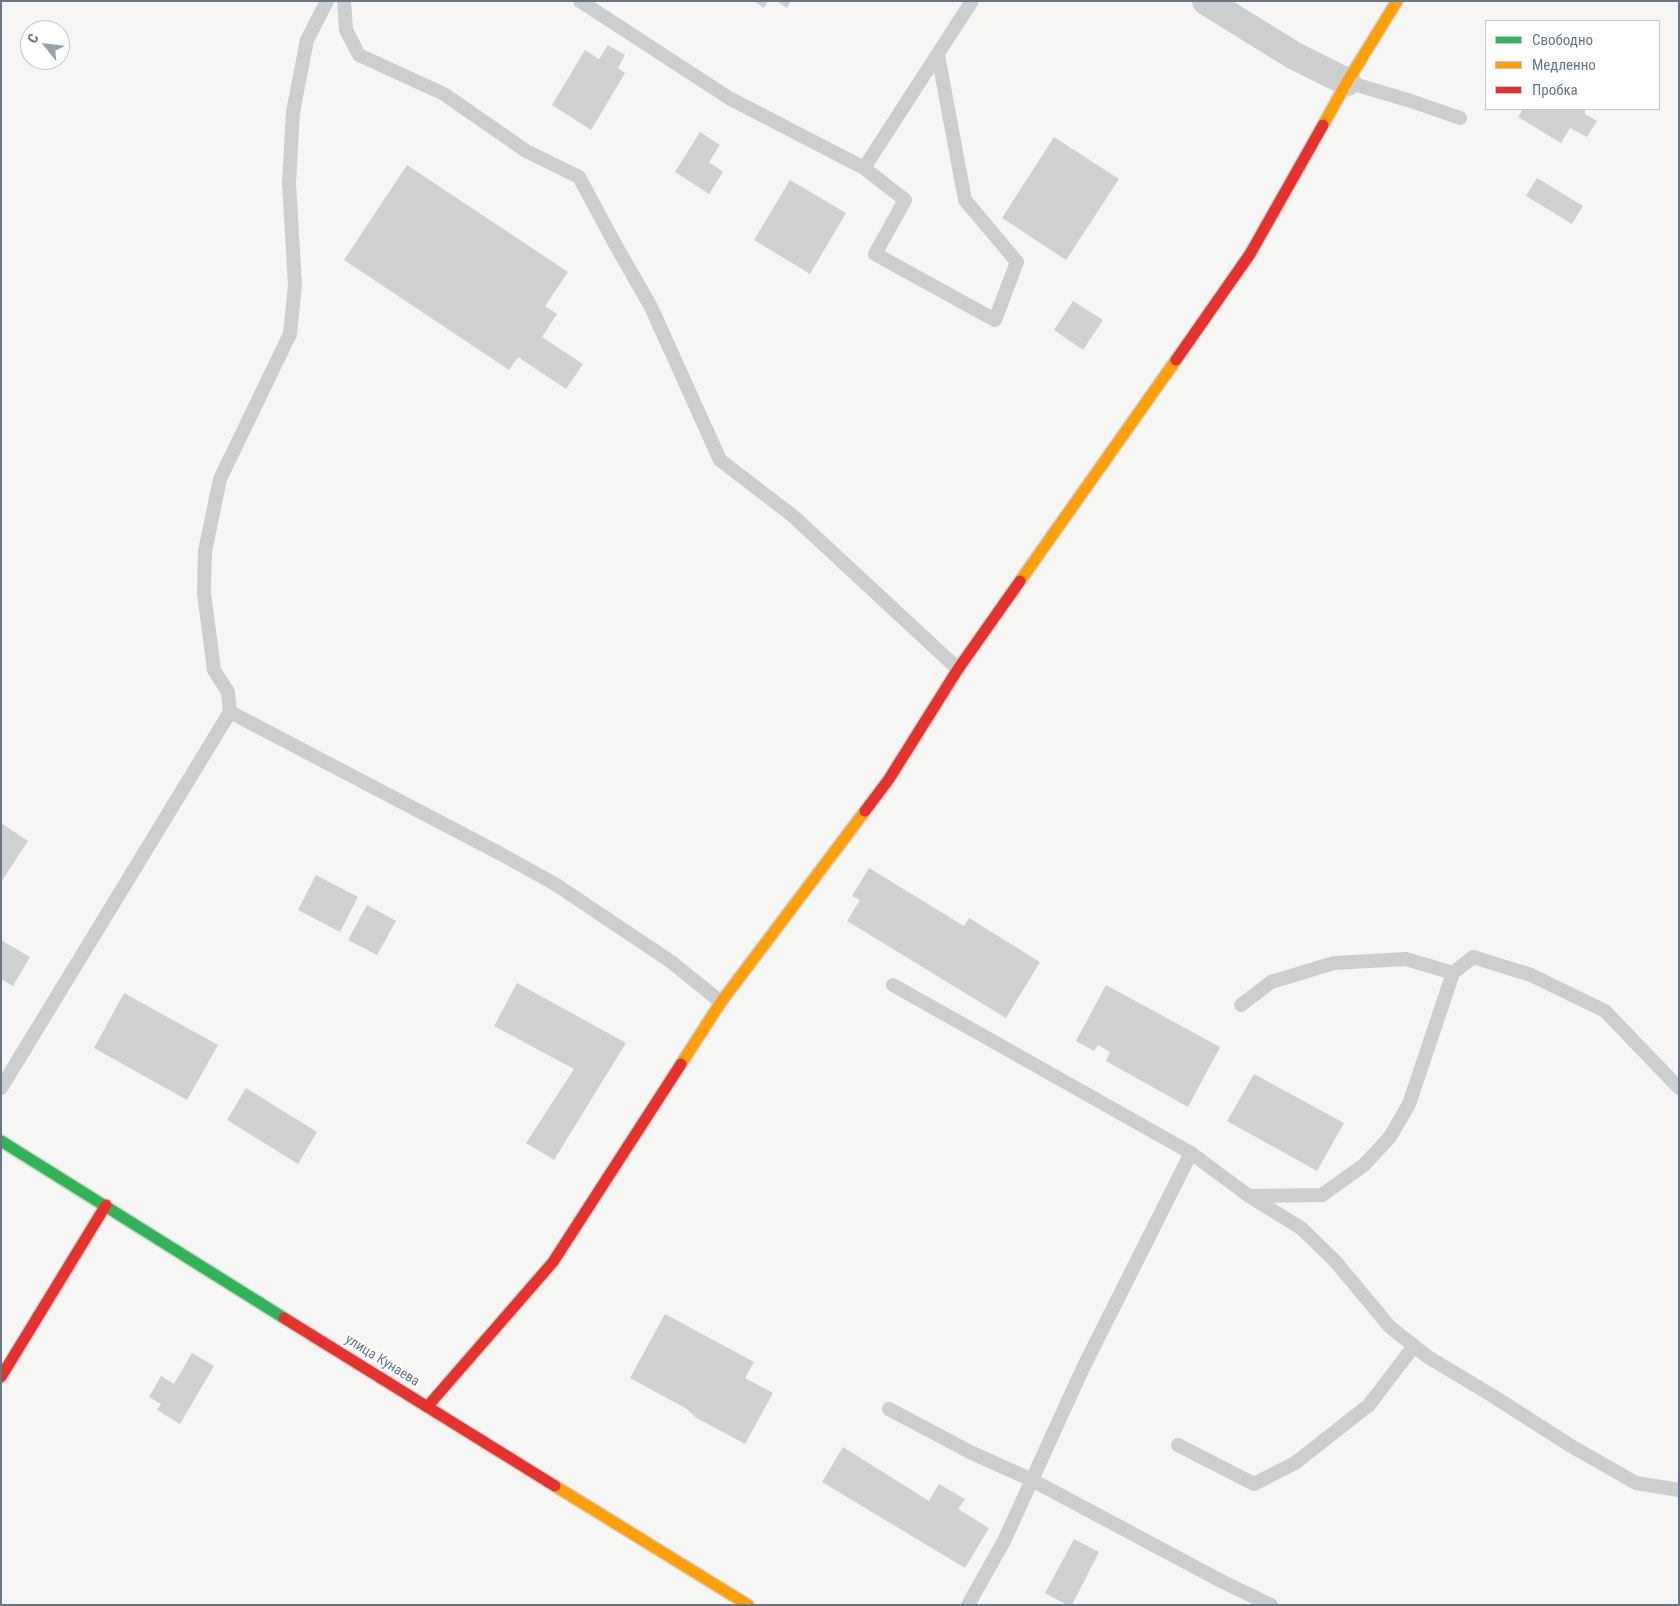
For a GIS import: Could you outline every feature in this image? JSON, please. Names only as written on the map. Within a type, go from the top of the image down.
[{"type":"street","points":[[1206,1],[1293,56],[1347,82]]},
{"type":"street","points":[[427,1407],[553,1262],[721,1002],[889,779],[958,669],[1250,254],[1347,82],[1397,1]]},
{"type":"street","name":"улица Кунаева","points":[[1,1141],[748,1605]]},
{"type":"street","points":[[1,1377],[106,1205]]},
{"type":"lane","points":[[1,1088],[230,712],[228,692],[214,670],[204,593],[205,551],[220,479],[290,334],[295,285],[289,183],[293,112],[307,40],[327,1]]},
{"type":"lane","points":[[344,1],[346,30],[359,55],[444,94],[526,151],[579,177],[614,244],[651,307],[720,460],[793,516],[958,669]]},
{"type":"lane","points":[[580,1],[729,98],[864,168],[905,200],[875,254],[995,320],[1017,262],[965,200],[938,55]]},
{"type":"lane","points":[[864,168],[972,1]]},
{"type":"lane","points":[[1347,82],[1460,118]]},
{"type":"lane","points":[[230,712],[500,853],[555,884],[670,961],[721,1002]]},
{"type":"lane","points":[[1249,1196],[1322,1195],[1364,1165],[1390,1137],[1409,1104],[1453,973],[1473,958],[1531,975],[1605,1012],[1679,1088]]},
{"type":"lane","points":[[1241,1005],[1271,982],[1334,963],[1406,959],[1453,973]]},
{"type":"lane","points":[[894,985],[1191,1154],[1249,1196],[1301,1228],[1336,1261],[1390,1327],[1428,1357],[1571,1446],[1636,1482],[1679,1490]]},
{"type":"lane","points":[[968,1605],[1004,1541],[1083,1368],[1191,1154]]},
{"type":"lane","points":[[1178,1445],[1254,1484],[1295,1463],[1369,1405],[1414,1346]]},
{"type":"lane","points":[[889,1409],[970,1452],[1032,1480],[1223,1582],[1271,1605]]},
{"type":"building","points":[[754,1],[768,1],[764,8]]},
{"type":"building","points":[[776,1],[791,1],[787,8]]},
{"type":"building","points":[[608,45],[625,55],[618,68],[625,73],[591,130],[552,105],[585,50],[599,59]]},
{"type":"building","points":[[1522,110],[1585,110],[1585,114],[1597,121],[1587,137],[1570,128],[1561,143],[1518,117]]},
{"type":"building","points":[[700,132],[720,145],[709,162],[723,172],[709,194],[675,172]]},
{"type":"building","points":[[1054,137],[1119,179],[1066,260],[1002,218]]},
{"type":"building","points":[[407,165],[568,272],[545,306],[557,314],[542,337],[583,364],[566,389],[518,357],[509,370],[344,260]]},
{"type":"building","points":[[1537,178],[1583,206],[1572,224],[1526,196]]},
{"type":"building","points":[[790,180],[846,213],[810,274],[754,240]]},
{"type":"building","points":[[1073,301],[1103,320],[1083,350],[1054,330]]},
{"type":"building","points":[[1,823],[28,841],[1,882]]},
{"type":"building","points":[[869,868],[964,926],[969,918],[1040,962],[1006,1018],[847,921],[860,900],[852,896]]},
{"type":"building","points":[[316,875],[358,897],[340,932],[298,910]]},
{"type":"building","points":[[367,905],[396,921],[377,955],[348,940]]},
{"type":"building","points":[[1,940],[30,957],[13,986],[1,979]]},
{"type":"building","points":[[517,983],[626,1043],[554,1160],[526,1143],[574,1069],[494,1026]]},
{"type":"building","points":[[1106,985],[1220,1047],[1188,1107],[1106,1061],[1110,1052],[1098,1045],[1094,1051],[1076,1041]]},
{"type":"building","points":[[124,993],[218,1045],[187,1100],[94,1048]]},
{"type":"building","points":[[1254,1074],[1344,1123],[1317,1171],[1227,1121]]},
{"type":"building","points":[[246,1088],[317,1132],[298,1164],[227,1120]]},
{"type":"building","points":[[665,1314],[754,1362],[745,1378],[773,1393],[745,1444],[630,1378]]},
{"type":"building","points":[[192,1353],[214,1366],[180,1424],[157,1410],[161,1404],[149,1397],[161,1376],[174,1384]]},
{"type":"building","points":[[843,1447],[929,1501],[939,1484],[965,1499],[958,1509],[989,1528],[965,1568],[822,1482]]},
{"type":"building","points":[[1074,1539],[1099,1552],[1072,1605],[1067,1605],[1045,1593]]},
{"type":"traffic: fast","points":[[1,1141],[284,1318]]},
{"type":"traffic: slow","points":[[1323,125],[1397,1]]},
{"type":"traffic: slow","points":[[1020,581],[1176,360]]},
{"type":"traffic: slow","points":[[681,1064],[721,1002],[865,811]]},
{"type":"traffic: slow","points":[[555,1486],[748,1605]]},
{"type":"traffic: jam","points":[[1176,360],[1250,254],[1323,125]]},
{"type":"traffic: jam","points":[[865,811],[889,779],[958,669],[1020,581]]},
{"type":"traffic: jam","points":[[427,1407],[553,1262],[681,1064]]},
{"type":"traffic: jam","points":[[1,1377],[106,1205]]},
{"type":"traffic: jam","points":[[284,1318],[555,1486]]}]
